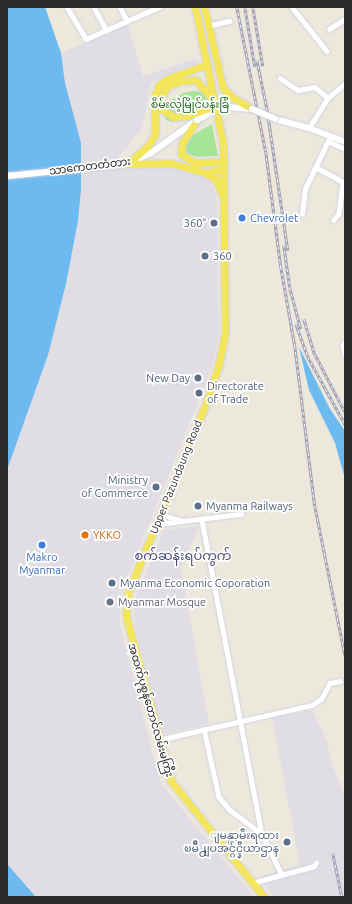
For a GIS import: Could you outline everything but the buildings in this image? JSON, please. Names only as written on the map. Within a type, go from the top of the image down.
[{"type":"main road","points":[[195,7],[211,97],[219,125],[224,166]]},
{"type":"main road","points":[[204,7],[207,26],[223,88],[232,97],[252,109]]},
{"type":"main road","points":[[128,164],[148,146],[155,134],[155,95],[159,85],[167,79],[206,65]]},
{"type":"main road","points":[[211,97],[196,80],[181,81],[167,86],[161,98],[163,110],[174,117],[186,116],[209,108],[216,110]]},
{"type":"main road","name":"သာကေတတံတား","points":[[7,176],[128,164],[151,153],[197,120],[216,110],[228,107],[252,109],[276,119],[309,128],[345,142]]},
{"type":"main road","points":[[197,120],[182,143],[181,154],[195,163],[224,166]]},
{"type":"main road","points":[[128,164],[166,162],[205,173],[216,179],[223,198]]},
{"type":"main road","points":[[205,173],[224,166]]},
{"type":"main road","name":"Upper Pazundaung Road","points":[[128,593],[207,401],[223,349],[225,333],[224,166]]},
{"type":"main road","name":"အထက်ပုစွန်တောင်လမ်းမကြီး","points":[[128,593],[126,609],[128,628],[158,740],[171,781],[252,883]]},
{"type":"main road","points":[[252,883],[264,897]]},
{"type":"street","points":[[67,7],[86,39],[159,7]]},
{"type":"street","points":[[94,7],[106,30]]},
{"type":"street","points":[[120,7],[127,21]]},
{"type":"street","points":[[292,7],[327,51]]},
{"type":"street","points":[[329,29],[345,19]]},
{"type":"street","points":[[207,26],[229,21]]},
{"type":"street","points":[[280,78],[298,90],[315,87],[328,98]]},
{"type":"street","points":[[309,128],[328,98],[345,83]]},
{"type":"street","points":[[302,214],[305,189],[328,141],[345,148]]},
{"type":"street","points":[[316,168],[343,182],[339,214],[334,220]]},
{"type":"street","points":[[345,342],[343,346],[345,354]]},
{"type":"street","points":[[161,514],[182,522]]},
{"type":"street","points":[[157,524],[202,520],[241,514]]},
{"type":"street","points":[[202,520],[262,834],[281,873]]},
{"type":"street","points":[[158,740],[312,705],[321,699],[330,683],[340,681]]},
{"type":"street","points":[[204,729],[219,797],[229,809],[262,834]]},
{"type":"street","points":[[252,883],[281,873],[314,866],[316,863]]},
{"type":"shaded area","points":[[128,25],[143,76],[198,58],[195,64],[159,78],[151,84],[142,128],[115,162],[116,169],[168,167],[207,178],[212,184],[217,201],[219,335],[212,368],[120,596],[120,624],[160,782],[254,897],[36,897],[7,864],[7,470],[48,355],[66,284],[78,221],[81,189],[61,53]]},
{"type":"shaded area","points":[[199,526],[181,568],[209,724],[162,734],[135,626],[134,602],[164,530]]},
{"type":"shaded area","points":[[312,710],[327,741],[332,764],[345,796],[345,897],[275,897],[258,877],[300,865],[272,717]]},
{"type":"green space","name":"စိမ်းလဲ့မြိုင်ပန်းခြံ","points":[[194,91],[207,93],[212,111],[173,122],[166,120],[163,114],[166,103],[183,93]]},
{"type":"green space","name":"စိမ်းလဲ့မြိုင်ပန်းခြံ","points":[[212,124],[218,156],[199,157],[187,154],[183,150],[186,139]]},
{"type":"water","points":[[7,7],[45,7],[61,53],[65,83],[81,143],[81,189],[78,221],[66,284],[48,355],[7,470]]},
{"type":"water","points":[[299,347],[330,409],[345,431],[345,479],[335,443],[309,390]]},
{"type":"water","points":[[7,864],[36,897],[7,897]]},
{"type":"railway","points":[[237,7],[266,152],[281,267],[295,346],[315,506],[345,655]]},
{"type":"railway","points":[[245,7],[255,67]]},
{"type":"railway","points":[[253,7],[263,66]]},
{"type":"railway","points":[[257,60],[267,108],[288,250]]},
{"type":"railway","points":[[284,245],[290,288],[301,329]]},
{"type":"railway","points":[[304,319],[315,354],[345,412]]},
{"type":"railway","points":[[296,324],[308,357],[345,424]]},
{"type":"railway","points":[[333,853],[342,897]]},
{"type":"place","name":"Chevrolet","points":[[242,218]]},
{"type":"place","name":"360°","points":[[214,223]]},
{"type":"place","name":"360","points":[[205,256]]},
{"type":"place","name":"New Day","points":[[198,378]]},
{"type":"place","name":"Directorate of Trade","points":[[199,393]]},
{"type":"place","name":"Ministry of Commerce","points":[[156,487]]},
{"type":"place","name":"Myanma Railways","points":[[198,506]]},
{"type":"place","name":"YKKO","points":[[85,535]]},
{"type":"place","name":"Makro Myanmar","points":[[42,545]]},
{"type":"place","name":"Myanma Economic Coporation","points":[[112,583]]},
{"type":"place","name":"Myanmar Mosque","points":[[110,602]]},
{"type":"place","name":"ျမန္မာ့မီးရထား ၿမိဳ႕ျပအင္ဂ်င္နီယာဌာန","points":[[287,842]]},
{"type":"district","name":"စက်ဆန်းရပ်ကွက်","points":[[183,555]]}]
